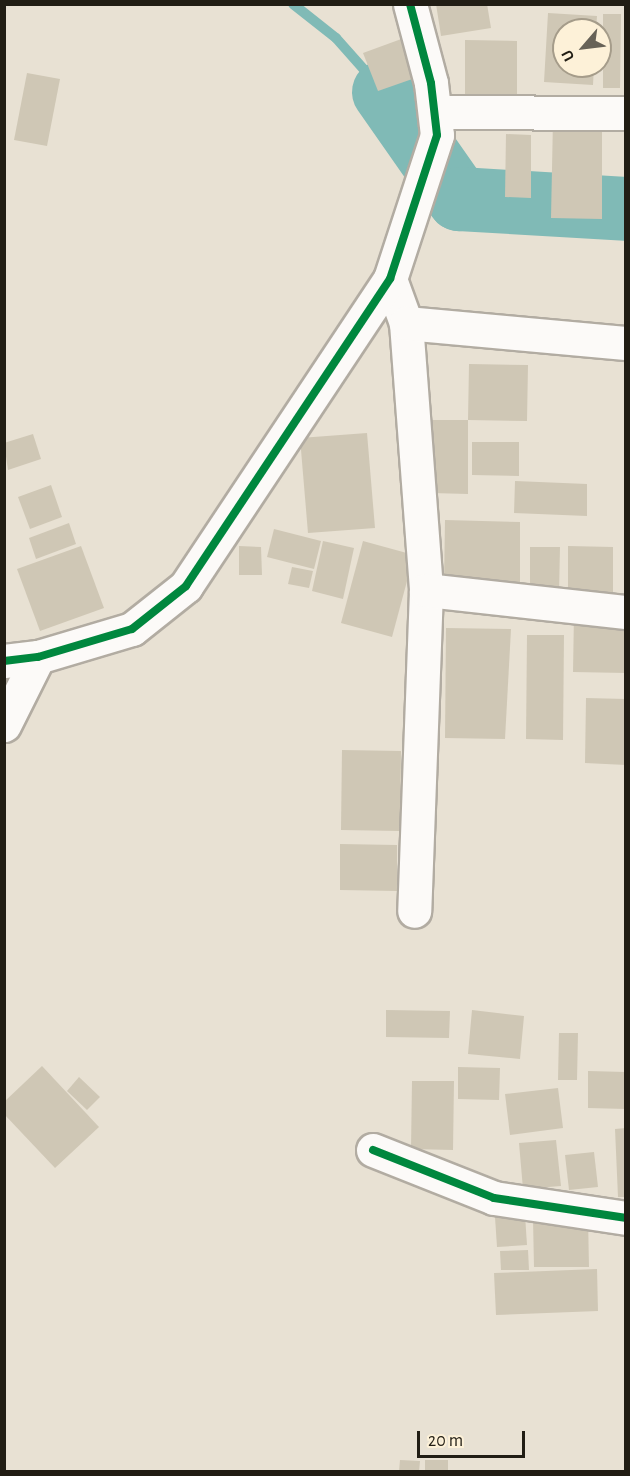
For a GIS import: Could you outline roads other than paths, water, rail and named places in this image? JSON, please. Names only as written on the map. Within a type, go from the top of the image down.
[{"type":"street","points":[[4,661],[38,657],[132,629],[186,586],[390,279],[432,160],[437,112],[410,4]]},
{"type":"street","points":[[437,112],[626,112]]},
{"type":"street","points":[[390,279],[406,323],[426,590],[426,720],[414,911]]},
{"type":"street","points":[[406,323],[626,344]]},
{"type":"street","points":[[426,590],[626,612]]},
{"type":"street","points":[[4,725],[38,657]]},
{"type":"street","points":[[374,1150],[494,1198],[626,1218]]},
{"type":"waterway","points":[[293,4],[336,38],[384,92]]},
{"type":"waterway","points":[[384,92],[459,199],[626,209]]}]
